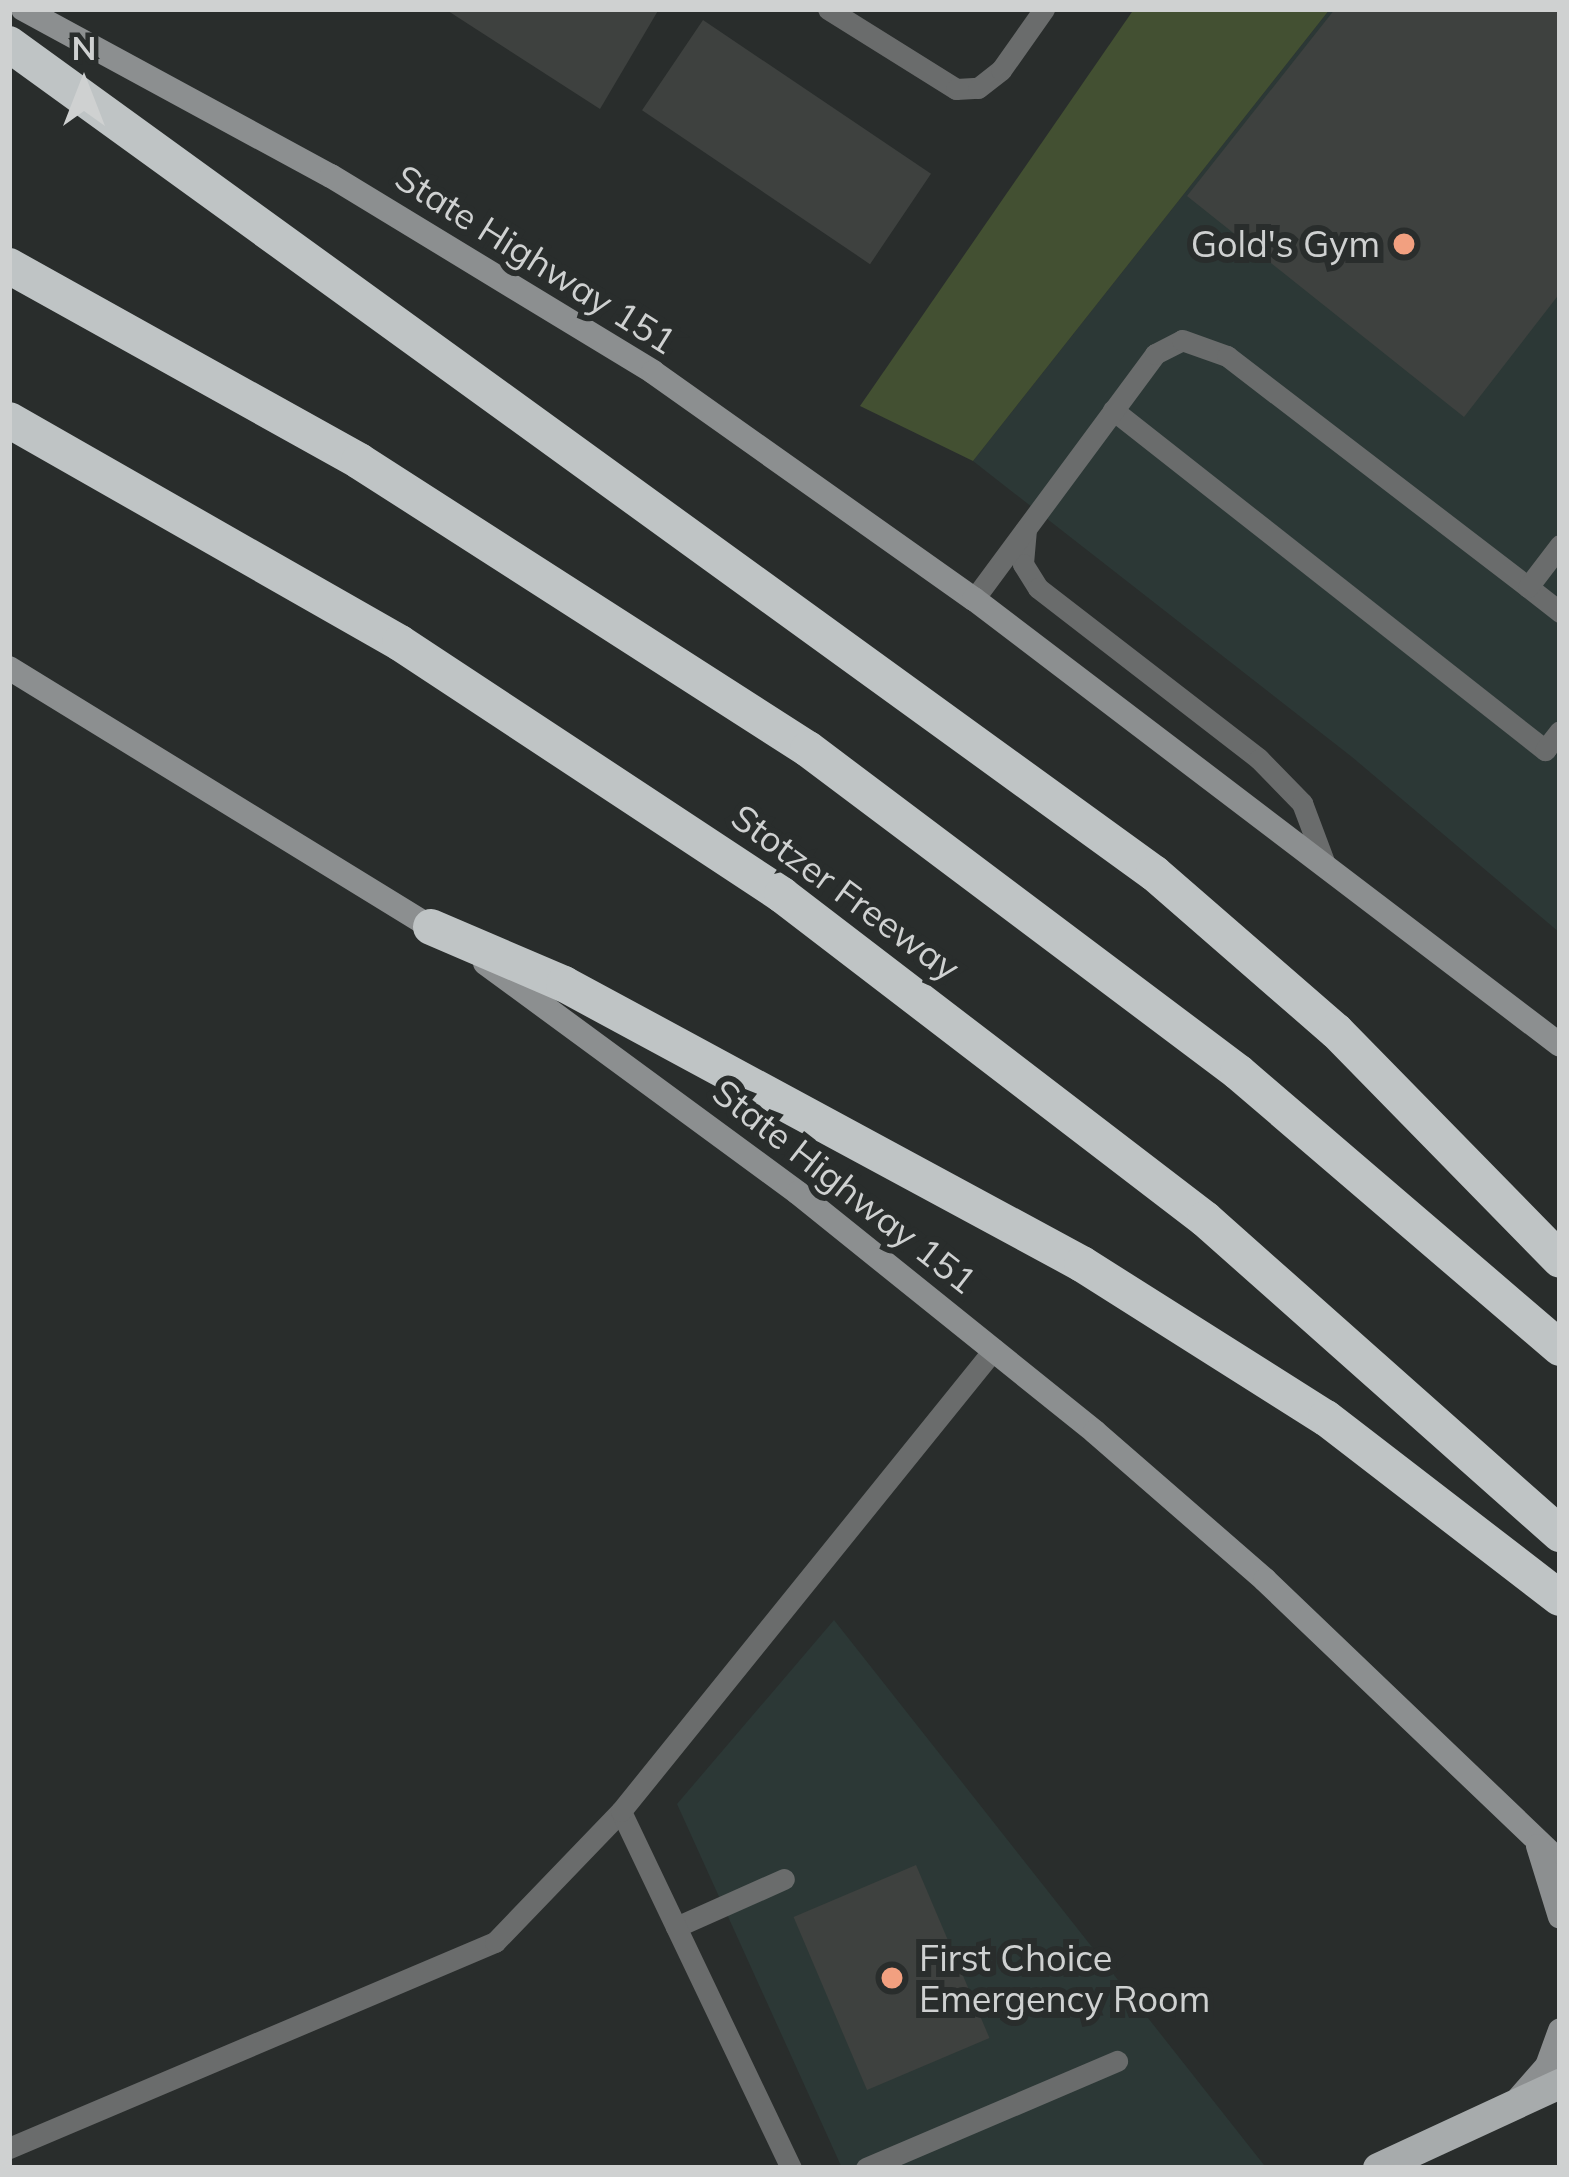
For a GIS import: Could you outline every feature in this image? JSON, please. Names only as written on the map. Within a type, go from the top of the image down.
[{"type":"highway","points":[[9,44],[1154,873],[1292,990],[1560,1260]]},
{"type":"highway","points":[[9,266],[376,471],[808,749],[1238,1072],[1560,1348]]},
{"type":"highway","name":"Stotzer Freeway","points":[[9,419],[400,643],[782,895],[1176,1195],[1560,1534]]},
{"type":"highway","points":[[431,927],[564,983],[1102,1276],[1326,1418],[1560,1598]]},
{"type":"main road","name":"State Highway 151","points":[[40,13],[526,292],[974,599],[1560,1045]]},
{"type":"main road","name":"State Highway 151","points":[[9,668],[431,927],[677,1101],[994,1349],[1251,1568],[1548,1842],[1560,1862]]},
{"type":"main road","points":[[1548,1842],[1560,1917]]},
{"type":"main road","points":[[1508,2108],[1547,2066],[1560,2030]]},
{"type":"main road","points":[[1378,2168],[1560,2084]]},
{"type":"lane","points":[[828,9],[956,89],[978,88],[1001,70],[1044,9]]},
{"type":"lane","points":[[974,599],[1168,343],[1211,347],[1560,612]]},
{"type":"lane","points":[[1113,410],[1553,756],[1560,731]]},
{"type":"lane","points":[[1026,528],[1023,564],[1039,588],[1259,759],[1302,803],[1326,867]]},
{"type":"lane","points":[[1528,587],[1560,545]]},
{"type":"lane","points":[[9,2148],[495,1942],[621,1810],[994,1349]]},
{"type":"lane","points":[[621,1810],[790,2168]]},
{"type":"lane","points":[[676,1927],[784,1880]]},
{"type":"lane","points":[[866,2168],[1117,2061]]},
{"type":"shaded area","points":[[1330,9],[1560,9],[1560,933],[1352,757],[973,461]]},
{"type":"shaded area","points":[[834,1620],[1264,2165],[842,2168],[677,1804]]},
{"type":"green space","points":[[1134,9],[1330,9],[973,461],[860,406]]},
{"type":"building","points":[[445,9],[659,9],[600,109]]},
{"type":"building","name":"Gold's Gym","points":[[1335,9],[1560,9],[1560,293],[1464,417],[1187,196]]},
{"type":"building","points":[[703,20],[931,174],[870,264],[642,110]]},
{"type":"building","name":"First Choice Emergency Room","points":[[916,1865],[989,2038],[867,2090],[794,1917]]},
{"type":"place","name":"Gold's Gym","points":[[1404,244]]},
{"type":"place","name":"First Choice Emergency Room","points":[[892,1978]]}]
